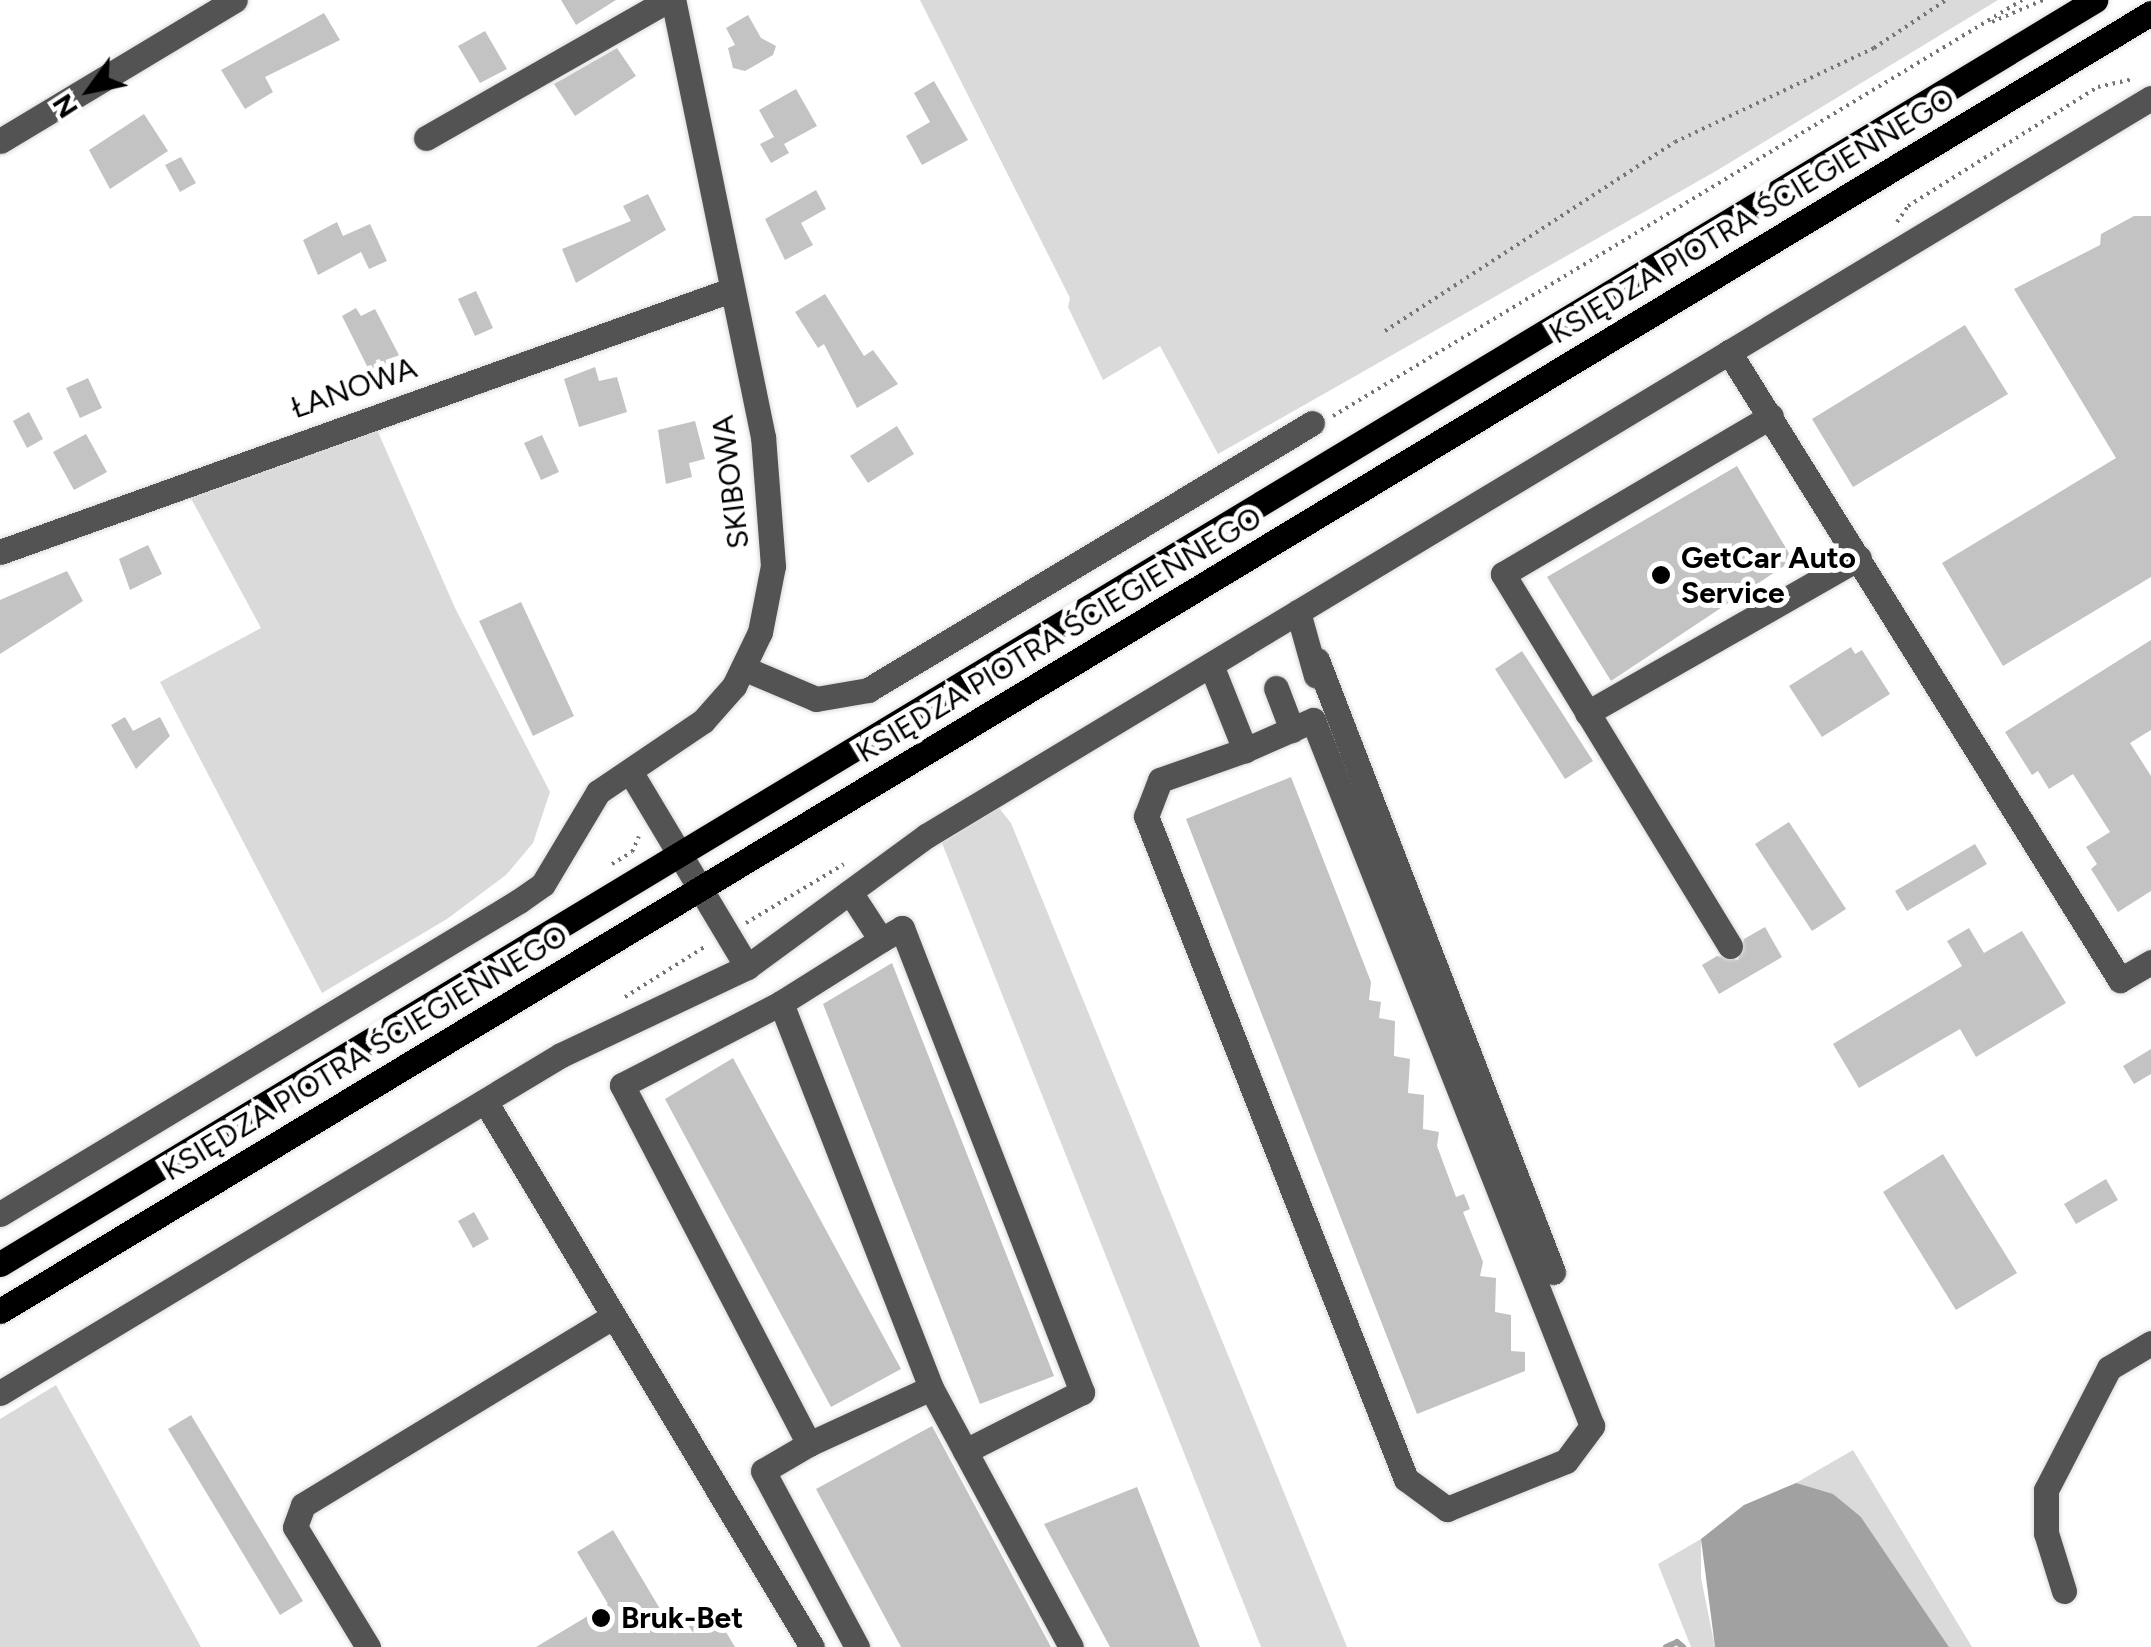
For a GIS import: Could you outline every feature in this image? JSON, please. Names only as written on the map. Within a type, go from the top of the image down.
[{"type":"main road","name":"KSIĘDZA PIOTRA ŚCIEGIENNEGO","points":[[0,1264],[2095,0]]},
{"type":"main road","name":"KSIĘDZA PIOTRA ŚCIEGIENNEGO","points":[[0,1311],[2151,14]]},
{"type":"street","points":[[0,141],[235,0]]},
{"type":"street","points":[[426,138],[671,0]]},
{"type":"street","name":"SKIBOWA","points":[[0,1214],[519,902],[551,872],[588,803],[703,721],[743,668],[768,606],[773,566],[763,437],[671,0]]},
{"type":"street","points":[[0,1393],[561,1055],[747,967],[926,836],[2151,98]]},
{"type":"street","name":"ŁANOWA","points":[[0,552],[731,290]]},
{"type":"street","points":[[1729,352],[2120,980],[2151,962]]},
{"type":"street","points":[[1730,946],[1503,574],[1771,416]]},
{"type":"street","points":[[743,668],[816,698],[868,690],[1312,423]]},
{"type":"street","points":[[1587,712],[1860,558]]},
{"type":"street","points":[[1298,612],[1552,1272]]},
{"type":"street","points":[[1303,725],[1317,660]]},
{"type":"street","points":[[1211,665],[1245,750]]},
{"type":"street","points":[[1276,688],[1303,725],[1592,1426],[1566,1460],[1447,1508],[1406,1479],[1146,816],[1160,780],[1303,725]]},
{"type":"street","points":[[631,773],[747,967]]},
{"type":"street","points":[[850,892],[881,940]]},
{"type":"street","points":[[809,1444],[622,1086],[781,1004],[902,928],[1082,1392],[965,1452]]},
{"type":"street","points":[[781,1004],[931,1388],[1071,1647]]},
{"type":"street","points":[[484,1102],[610,1318],[812,1647]]},
{"type":"street","points":[[368,1647],[295,1526],[304,1505],[610,1318]]},
{"type":"street","points":[[2064,1590],[2046,1533],[2046,1490],[2109,1368],[2151,1343]]},
{"type":"street","points":[[857,1647],[763,1470],[809,1444],[931,1388]]},
{"type":"path","points":[[1385,331],[1676,142],[1874,48],[1946,0]]},
{"type":"path","points":[[1312,423],[2022,0]]},
{"type":"path","points":[[1988,23],[2043,0]]},
{"type":"path","points":[[612,864],[632,852],[640,827]]},
{"type":"path","points":[[706,938],[710,944]]},
{"type":"shaded area","points":[[920,0],[1998,0],[1716,171],[1218,454],[1160,346],[1103,380],[1068,307],[1070,298]]},
{"type":"shaded area","points":[[375,425],[455,608],[550,792],[533,843],[506,875],[447,919],[322,993],[160,682],[261,628],[187,491]]},
{"type":"shaded area","points":[[999,808],[1011,823],[1347,1647],[1261,1647],[942,843]]},
{"type":"shaded area","points":[[56,1385],[201,1647],[0,1647],[0,1419]]},
{"type":"shaded area","points":[[1853,1450],[1972,1647],[1949,1647],[1861,1517],[1796,1483]]},
{"type":"shaded area","points":[[1796,1483],[1833,1494],[1861,1517],[1949,1647],[1715,1647],[1701,1539],[1744,1505]]},
{"type":"shaded area","points":[[1701,1539],[1701,1578],[1715,1647],[1691,1647],[1658,1564]]},
{"type":"building","points":[[561,0],[616,0],[576,25]]},
{"type":"building","points":[[324,13],[340,40],[265,77],[273,92],[245,109],[221,70]]},
{"type":"building","points":[[748,15],[761,38],[776,46],[773,55],[745,71],[733,68],[728,48],[735,45],[726,28]]},
{"type":"building","points":[[485,31],[507,69],[480,83],[458,46]]},
{"type":"building","points":[[617,48],[636,76],[575,116],[554,84]]},
{"type":"building","points":[[934,81],[968,140],[922,165],[906,136],[930,122],[914,93]]},
{"type":"building","points":[[796,89],[817,126],[784,144],[789,153],[771,163],[760,144],[774,137],[759,110]]},
{"type":"building","points":[[144,114],[168,151],[110,189],[89,150]]},
{"type":"building","points":[[181,157],[196,183],[180,192],[165,165]]},
{"type":"building","points":[[816,190],[826,209],[801,223],[813,245],[785,260],[765,219]]},
{"type":"building","points":[[648,194],[666,230],[576,283],[562,249],[631,221],[623,206]]},
{"type":"building","points":[[2134,216],[2151,216],[2151,577],[2003,666],[1942,563],[2116,458],[2014,289],[2100,245],[2101,234]]},
{"type":"building","points":[[337,222],[343,236],[370,224],[387,261],[369,269],[361,252],[318,275],[303,240]]},
{"type":"building","points":[[476,291],[493,328],[475,336],[458,299]]},
{"type":"building","points":[[825,294],[864,356],[873,350],[898,384],[857,408],[824,344],[818,348],[795,312]]},
{"type":"building","points":[[356,308],[361,316],[375,309],[401,359],[371,374],[342,316]]},
{"type":"building","points":[[1965,325],[2008,394],[1853,487],[1812,419]]},
{"type":"building","points":[[595,367],[599,381],[617,377],[627,412],[579,427],[564,379]]},
{"type":"building","points":[[88,378],[102,408],[80,418],[66,388]]},
{"type":"building","points":[[29,412],[43,439],[27,448],[13,421]]},
{"type":"building","points":[[695,421],[705,459],[689,463],[692,477],[666,484],[658,430]]},
{"type":"building","points":[[897,426],[914,454],[868,483],[850,456]]},
{"type":"building","points":[[86,434],[107,472],[74,490],[53,452]]},
{"type":"building","points":[[542,435],[559,472],[541,480],[524,443]]},
{"type":"building","name":"GetCar Auto Service","points":[[1737,466],[1793,560],[1611,681],[1547,577]]},
{"type":"building","points":[[148,545],[162,574],[130,590],[119,559]]},
{"type":"building","points":[[67,571],[83,601],[0,654],[0,600]]},
{"type":"building","points":[[521,602],[574,716],[533,736],[479,621]]},
{"type":"building","points":[[2151,640],[2151,730],[2130,743],[2151,776],[2151,891],[2118,912],[2091,869],[2097,864],[2086,847],[2110,832],[2073,774],[2049,789],[2038,771],[2032,775],[2005,732]]},
{"type":"building","points":[[1851,647],[1855,654],[1862,650],[1890,694],[1822,737],[1789,686]]},
{"type":"building","points":[[1522,651],[1593,761],[1565,779],[1495,669]]},
{"type":"building","points":[[125,717],[133,731],[160,717],[170,736],[136,769],[111,725]]},
{"type":"building","points":[[1291,777],[1371,982],[1369,1000],[1381,1002],[1379,1018],[1395,1021],[1394,1056],[1410,1059],[1408,1093],[1424,1095],[1423,1129],[1439,1132],[1437,1146],[1456,1197],[1464,1194],[1470,1209],[1463,1212],[1483,1262],[1480,1276],[1496,1278],[1495,1312],[1511,1315],[1511,1351],[1525,1352],[1525,1371],[1417,1414],[1186,819]]},
{"type":"building","points":[[1789,822],[1846,909],[1812,931],[1755,844]]},
{"type":"building","points":[[1975,844],[1987,864],[1907,911],[1895,891]]},
{"type":"building","points":[[1765,927],[1782,957],[1719,994],[1702,965],[1717,956],[1738,960],[1744,939]]},
{"type":"building","points":[[1969,928],[1984,953],[2022,931],[2066,1003],[1976,1057],[1960,1029],[1859,1088],[1833,1044],[1962,966],[1947,941]]},
{"type":"building","points":[[892,963],[1054,1376],[980,1404],[823,1004]]},
{"type":"building","points":[[2151,1049],[2151,1074],[2134,1084],[2123,1066]]},
{"type":"building","points":[[733,1058],[901,1369],[831,1407],[665,1099]]},
{"type":"building","points":[[1943,1154],[2017,1273],[1956,1310],[1883,1192]]},
{"type":"building","points":[[2106,1179],[2118,1200],[2076,1224],[2064,1204]]},
{"type":"building","points":[[474,1212],[489,1239],[473,1248],[458,1221]]},
{"type":"building","points":[[191,1415],[303,1601],[280,1615],[168,1429]]},
{"type":"building","points":[[932,1426],[1051,1647],[901,1647],[816,1489]]},
{"type":"building","points":[[1137,1487],[1200,1647],[1110,1647],[1044,1524]]},
{"type":"building","points":[[613,1530],[675,1634],[714,1612],[735,1647],[536,1647],[608,1604],[577,1552]]},
{"type":"waterway","points":[[1666,1647],[1677,1642],[1683,1647]]},
{"type":"place","name":"GetCar Auto Service","points":[[1661,575]]},
{"type":"place","name":"Bruk-Bet","points":[[601,1618]]}]
